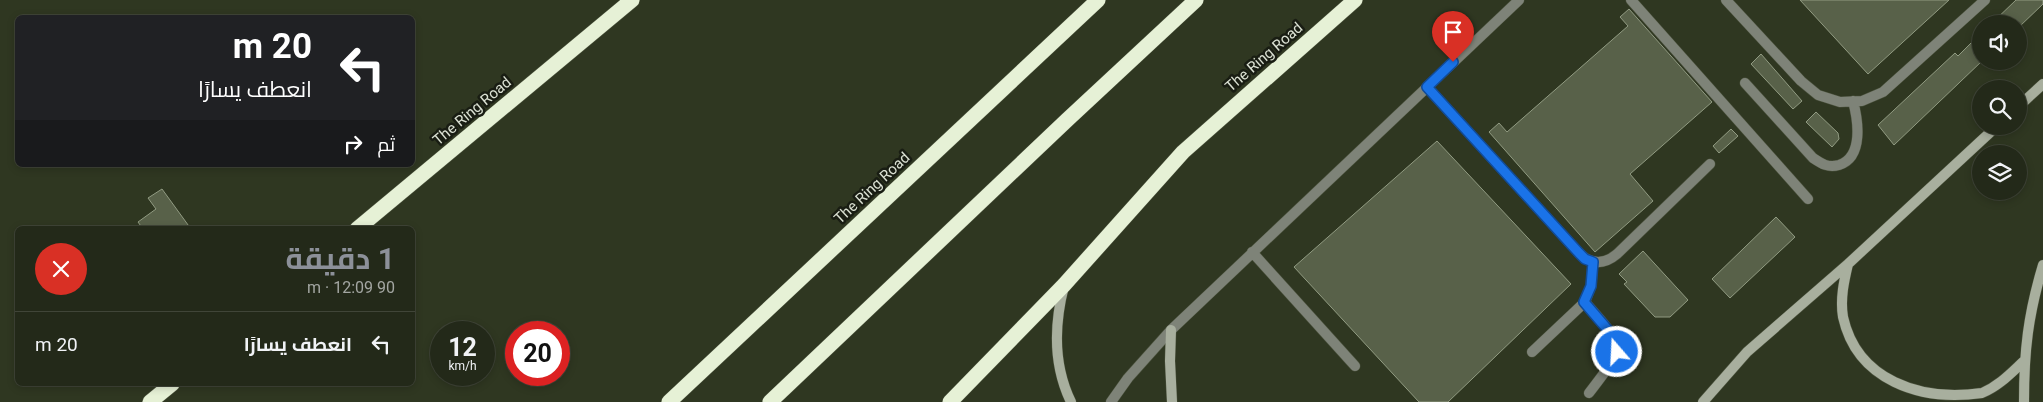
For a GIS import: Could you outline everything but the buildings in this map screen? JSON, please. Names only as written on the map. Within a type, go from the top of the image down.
[{"type":"highway","name":"The Ring Road","points":[[361,226],[632,0]]},
{"type":"highway","name":"The Ring Road","points":[[669,402],[1098,0]]},
{"type":"highway","points":[[770,402],[1196,0]]},
{"type":"highway","name":"The Ring Road","points":[[950,402],[1064,285],[1183,152],[1355,0]]},
{"type":"highway","points":[[150,402],[170,386]]},
{"type":"street","points":[[2027,99],[2043,84]]},
{"type":"street","points":[[1703,402],[1747,352],[1848,264],[1987,135]]},
{"type":"street","points":[[1848,264],[1842,289],[1843,315],[1851,340],[1864,362],[1883,380],[1906,393],[1931,399],[1957,399],[1983,392],[2005,379],[2024,361]]},
{"type":"street","points":[[2024,402],[2024,361],[2027,327],[2043,265]]},
{"type":"street","points":[[1064,285],[1058,307],[1056,352],[1060,374],[1071,402]]},
{"type":"street","points":[[1171,330],[1172,402]]},
{"type":"lane","points":[[1111,402],[1128,378],[1171,330],[1519,0]]},
{"type":"lane","points":[[1631,0],[1808,199]]},
{"type":"lane","points":[[1726,0],[1800,81],[1818,95],[1840,102],[1862,101],[1883,92],[1984,0]]},
{"type":"lane","points":[[1745,83],[1813,158],[1822,164],[1833,167],[1843,163],[1851,156],[1855,146],[1858,133],[1853,101]]},
{"type":"lane","points":[[1427,87],[1579,253],[1585,259],[1593,262],[1610,260],[1710,164]]},
{"type":"lane","points":[[1252,252],[1356,366]]},
{"type":"lane","points":[[1532,352],[1584,302],[1591,286],[1593,262]]},
{"type":"lane","points":[[1584,302],[1609,330],[1616,345],[1614,360],[1588,393]]},
{"type":"route","points":[[1453,62],[1427,87],[1579,253],[1585,259],[1593,262],[1591,286],[1584,302],[1614,337],[1617,352]]}]
